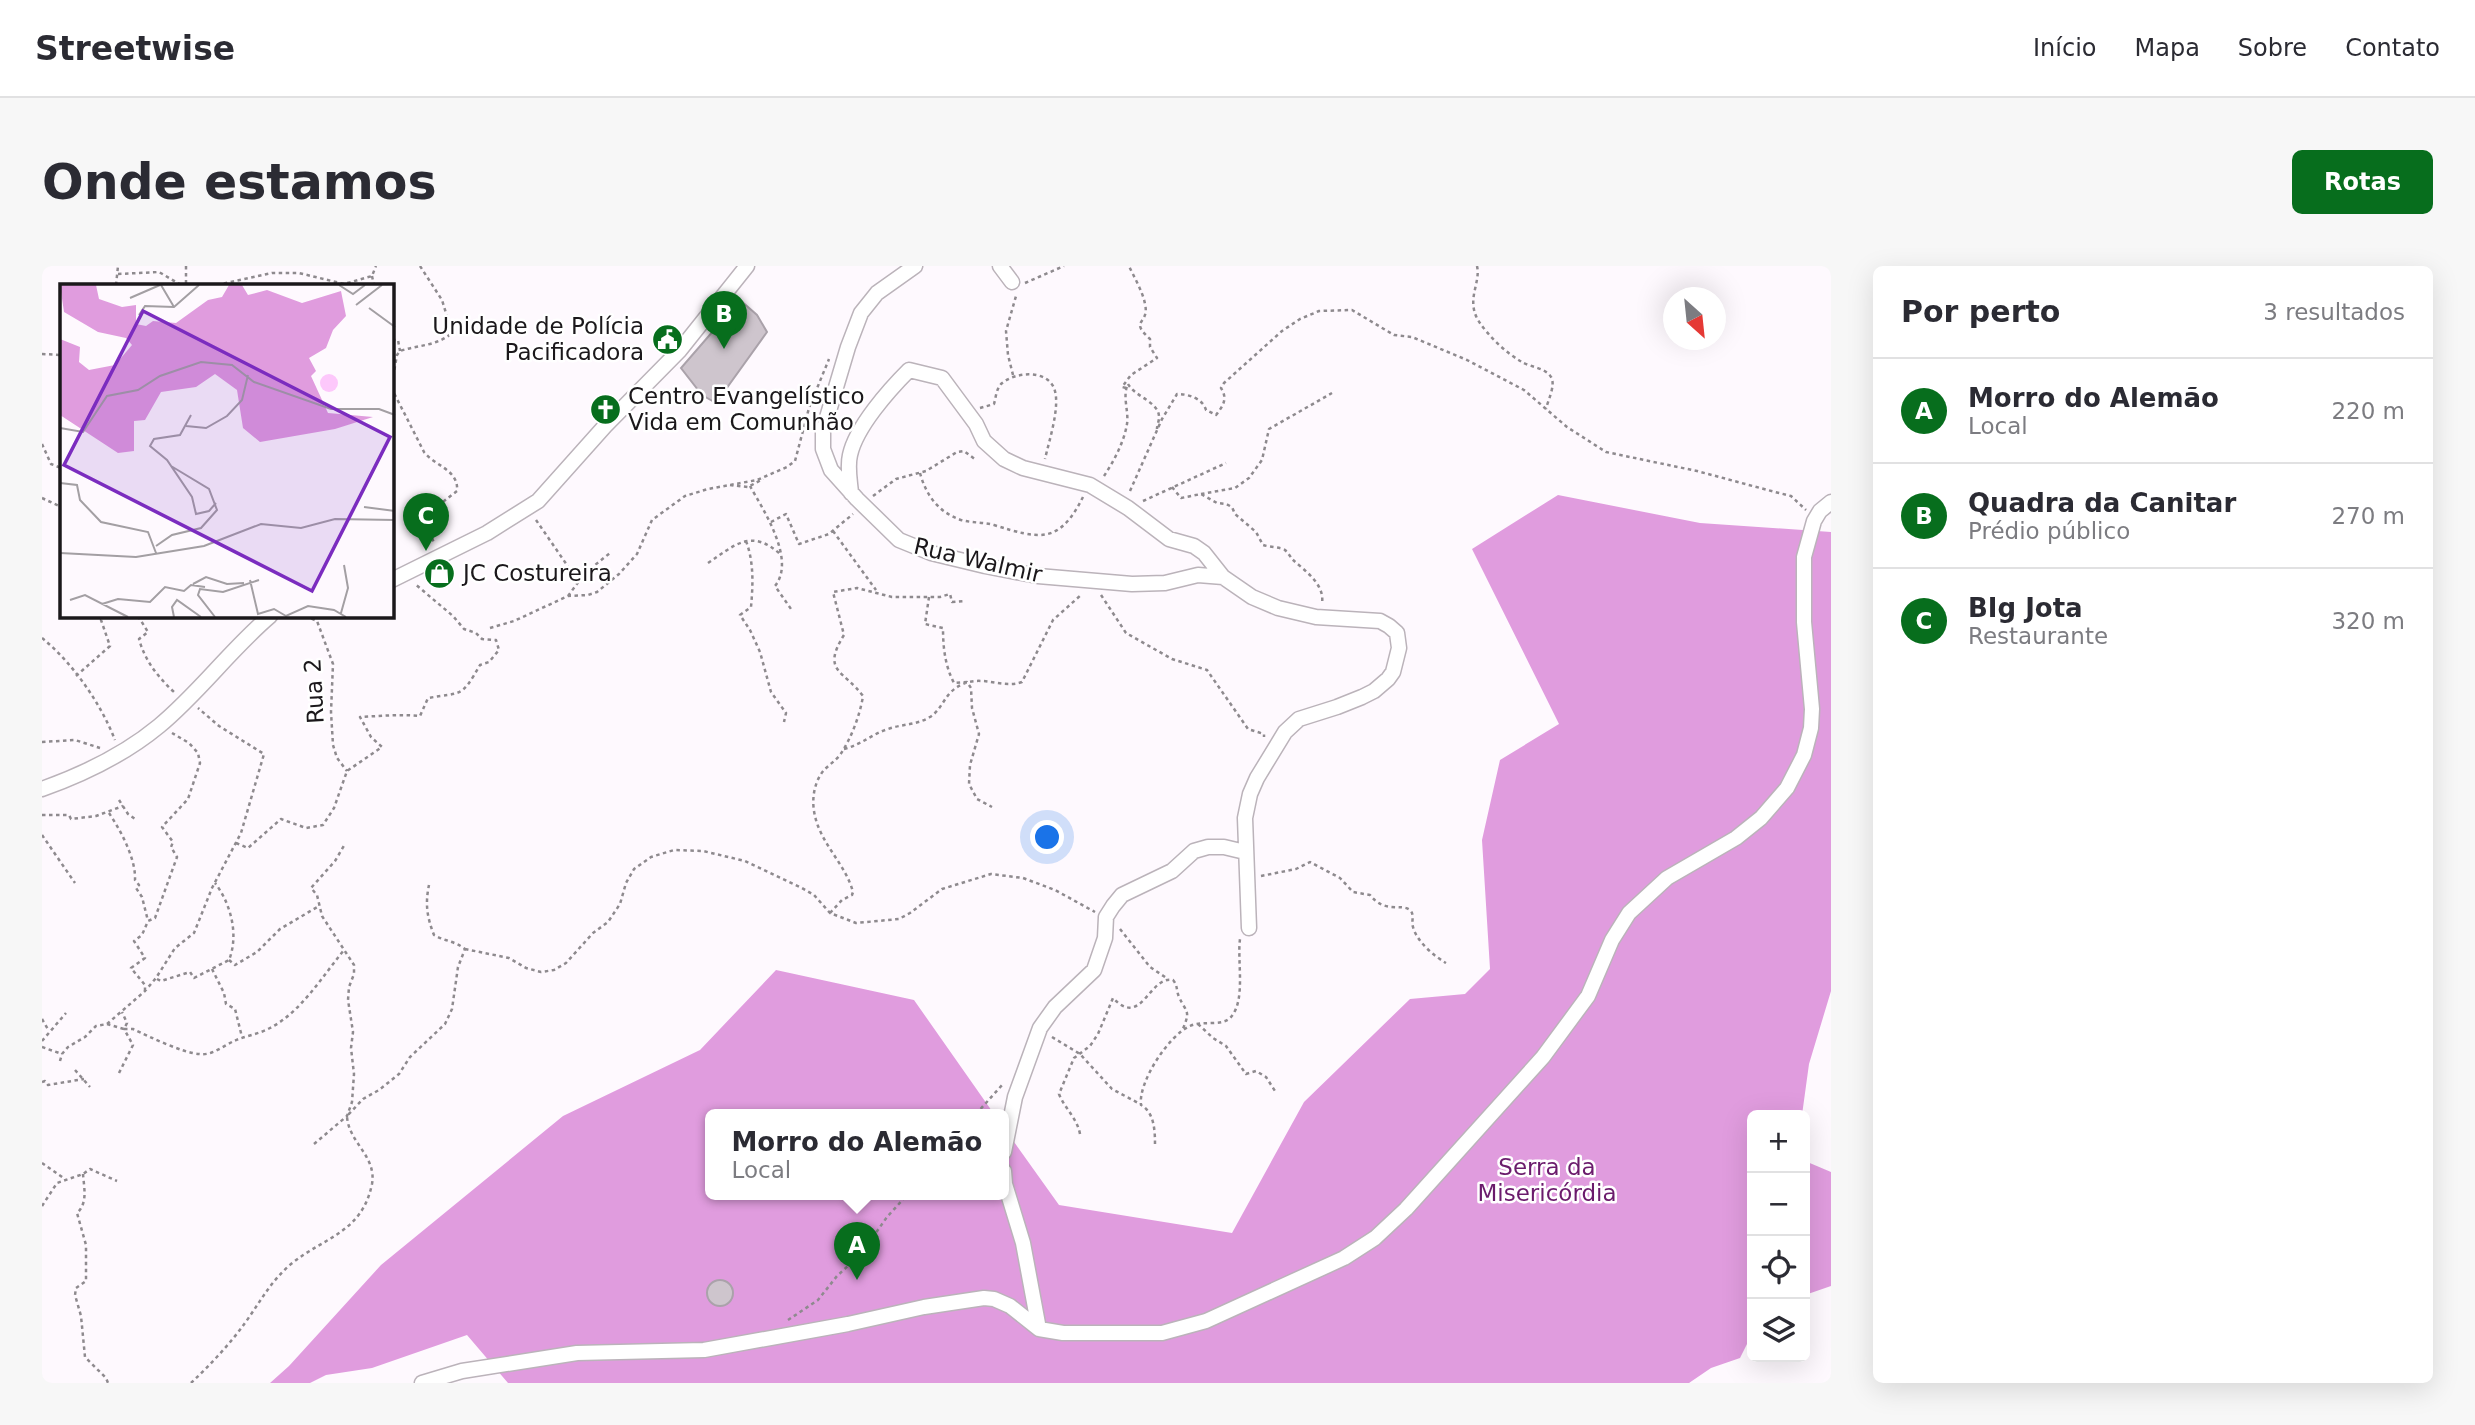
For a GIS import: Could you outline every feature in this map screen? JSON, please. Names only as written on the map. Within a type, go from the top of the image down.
[{"type":"street","points":[[398,577],[488,533],[528,509],[549,491],[605,426],[680,350],[747,266]]},
{"type":"street","name":"Rua Walmir","points":[[915,266],[877,293],[861,313],[826,420],[822,441],[825,454],[831,470],[851,493],[899,540],[931,553],[985,566],[1093,583],[1147,585],[1198,575],[1223,577]]},
{"type":"street","points":[[1000,266],[1014,284]]},
{"type":"street","points":[[851,493],[848,465],[850,450],[864,426],[909,370],[942,378],[992,448],[1015,465],[1094,487],[1169,539],[1194,546],[1204,553],[1223,577],[1252,597],[1278,608],[1316,617],[1380,621],[1397,634],[1399,641],[1388,679],[1374,691],[1299,719],[1285,732],[1250,794],[1245,818],[1249,928]]},
{"type":"street","points":[[422,1383],[462,1371],[554,1355],[610,1350],[704,1350],[848,1324],[924,1307],[984,1298],[1010,1306],[1039,1329],[1063,1333],[1162,1333],[1206,1321],[1344,1258],[1376,1238],[1406,1209],[1543,1057],[1575,1016],[1588,996],[1612,940],[1629,913],[1667,878],[1736,838],[1761,818],[1787,788],[1804,755],[1811,728],[1812,709],[1802,578],[1804,557],[1814,521],[1820,511],[1831,502]]},
{"type":"street","points":[[42,789],[76,777],[115,757],[159,726],[268,618]]},
{"type":"street","points":[[1009,1127],[1015,1097],[1040,1028],[1055,1007],[1094,970],[1105,938],[1106,917],[1122,895],[1172,871],[1194,851],[1208,847],[1224,847],[1245,852]]},
{"type":"street","points":[[1009,1197],[1023,1243],[1039,1329]]},
{"type":"path","points":[[116,284],[118,266]]},
{"type":"path","points":[[186,266],[186,284]]},
{"type":"path","points":[[374,284],[372,276],[376,266]]},
{"type":"path","points":[[400,351],[433,343],[452,333],[442,300],[420,266]]},
{"type":"path","points":[[1014,376],[1008,355],[1006,331],[1015,301],[1014,284],[1064,266]]},
{"type":"path","points":[[1126,388],[1122,387],[1127,378],[1157,358],[1150,347],[1150,339],[1141,333],[1140,326],[1146,305],[1129,266]]},
{"type":"path","points":[[1477,266],[1478,272],[1472,291],[1477,319],[1494,339],[1514,356],[1551,377],[1553,383],[1545,409]]},
{"type":"path","points":[[118,274],[159,272],[179,284]]},
{"type":"path","points":[[221,284],[272,273],[299,273],[344,284],[372,276]]},
{"type":"path","points":[[1126,507],[1140,464],[1177,394],[1186,394],[1200,400],[1205,404],[1206,410],[1216,415],[1225,402],[1225,394],[1221,388],[1224,383],[1282,331],[1319,311],[1352,310],[1394,335],[1412,337],[1467,360],[1524,390],[1567,427],[1606,452],[1697,471],[1791,496],[1814,521]]},
{"type":"path","points":[[394,340],[398,340],[400,351],[394,372]]},
{"type":"path","points":[[42,354],[60,355]]},
{"type":"path","points":[[490,628],[514,621],[568,596],[597,592],[619,574],[637,554],[652,520],[669,506],[698,491],[778,473],[795,461],[809,408],[824,366],[832,354]]},
{"type":"path","points":[[994,404],[997,390],[1002,383],[1014,376],[1035,375],[1047,380],[1055,390],[1055,411],[1045,460],[1039,472]]},
{"type":"path","points":[[920,473],[927,496],[951,515],[963,520],[993,524],[1015,533],[1040,537],[1050,534],[1073,516],[1114,462],[1127,423],[1128,384],[1132,391],[1155,406],[1160,416],[1157,432]]},
{"type":"path","points":[[394,393],[424,452],[448,470],[458,486],[457,491],[426,515],[438,558]]},
{"type":"path","points":[[1172,487],[1181,498],[1241,485],[1262,460],[1269,429],[1332,393]]},
{"type":"path","points":[[42,444],[51,464],[60,468]]},
{"type":"path","points":[[770,523],[786,514],[799,544],[832,531],[896,479],[920,473],[957,452],[964,452],[976,460]]},
{"type":"path","points":[[1126,507],[1226,463]]},
{"type":"path","points":[[727,485],[750,486],[768,476]]},
{"type":"path","points":[[750,486],[777,540],[783,572],[775,586],[790,609]]},
{"type":"path","points":[[1201,494],[1232,508],[1235,514],[1256,532],[1263,545],[1285,551],[1302,566],[1322,595],[1316,617]]},
{"type":"path","points":[[42,498],[60,507]]},
{"type":"path","points":[[528,509],[578,581]]},
{"type":"path","points":[[832,531],[877,592]]},
{"type":"path","points":[[708,563],[746,541],[763,542],[780,554]]},
{"type":"path","points":[[746,541],[751,554],[752,595],[751,607],[740,615],[760,652],[771,692],[786,713],[784,722]]},
{"type":"path","points":[[568,596],[592,565],[610,553]]},
{"type":"path","points":[[236,843],[248,848],[281,819],[306,828],[323,825],[334,808],[347,771],[382,747],[371,737],[360,717],[387,717],[397,714],[420,716],[428,698],[447,697],[462,692],[480,665],[489,662],[499,650],[496,640],[481,639],[476,633],[464,629],[453,616],[398,577]]},
{"type":"path","points":[[929,597],[925,624],[943,628],[945,653],[954,683],[989,681],[1013,685],[1022,682],[1053,620],[1093,583],[1126,633],[1172,659],[1207,670],[1248,729],[1264,734],[1264,741],[1271,755]]},
{"type":"path","points":[[830,913],[853,892],[821,832],[813,803],[816,780],[844,749],[863,696],[840,673],[834,662],[834,653],[844,635],[833,592],[858,588],[892,597],[950,594],[952,602],[965,601]]},
{"type":"path","points":[[76,676],[110,646],[102,618]]},
{"type":"path","points":[[107,1024],[145,991],[175,948],[194,933],[246,821],[264,754],[219,726],[157,674],[143,653],[139,639],[148,632],[139,618]]},
{"type":"path","name":"Rua 2","points":[[310,618],[317,621],[333,664],[331,736],[337,758],[347,771]]},
{"type":"path","points":[[42,638],[76,676],[109,725],[115,757]]},
{"type":"path","points":[[844,749],[861,744],[886,729],[922,721],[932,715],[953,689],[967,682]]},
{"type":"path","points":[[967,682],[971,688],[972,708],[979,734],[970,765],[969,784],[977,799],[992,807]]},
{"type":"path","points":[[148,921],[153,919],[159,909],[177,857],[172,847],[173,842],[162,827],[188,799],[200,763],[198,753],[189,743],[159,726]]},
{"type":"path","points":[[42,742],[75,740],[102,749],[115,757]]},
{"type":"path","points":[[119,800],[135,819]]},
{"type":"path","points":[[42,815],[69,814],[71,819],[109,813],[123,806]]},
{"type":"path","points":[[109,813],[126,842],[135,880],[139,885],[136,888],[142,897],[148,921],[142,935],[134,941],[145,958],[131,968],[145,985],[145,991]]},
{"type":"path","points":[[42,835],[75,883]]},
{"type":"path","points":[[191,1383],[243,1325],[274,1281],[293,1262],[350,1226],[366,1200],[373,1169],[347,1124],[354,1090],[351,1048],[353,1020],[348,1000],[354,965],[322,916],[317,895],[311,888],[335,861],[345,844]]},
{"type":"path","points":[[429,885],[427,921],[434,935],[457,942],[465,949],[509,958],[541,972],[554,970],[566,963],[593,933],[608,922],[620,904],[626,883],[634,869],[651,857],[674,850],[703,851],[745,861],[814,895],[830,913],[856,923],[899,919],[942,889],[991,874],[1023,878],[1055,890],[1106,917],[1126,934],[1150,967],[1174,980],[1178,986],[1188,1018],[1182,1031],[1150,1070],[1140,1095],[1141,1105]]},
{"type":"path","points":[[1248,880],[1296,869],[1310,862],[1315,863],[1340,878],[1353,892],[1370,895],[1374,900],[1393,909],[1400,907],[1410,910],[1413,927],[1432,955],[1446,964]]},
{"type":"path","points":[[156,978],[161,981],[190,972],[194,978],[229,960],[233,942],[231,913],[224,895],[215,883]]},
{"type":"path","points":[[229,960],[236,965],[257,953],[280,929],[319,906]]},
{"type":"path","points":[[1182,1031],[1198,1024],[1225,1022],[1230,1019],[1239,1004],[1240,940],[1249,928]]},
{"type":"path","points":[[314,1144],[363,1099],[399,1074],[410,1057],[445,1024],[452,1009],[458,967],[465,949]]},
{"type":"path","points":[[61,1061],[68,1046],[85,1037],[96,1026],[107,1024],[133,1029],[200,1055],[209,1054],[269,1028],[288,1016],[307,997],[344,950]]},
{"type":"path","points":[[212,969],[224,993],[226,1004],[234,1009],[242,1038]]},
{"type":"path","points":[[1080,1134],[1077,1122],[1063,1105],[1059,1094],[1074,1058],[1090,1046],[1098,1034],[1113,998],[1126,1007],[1135,1007],[1146,1001],[1160,982],[1168,979]]},
{"type":"path","points":[[121,1012],[127,1023],[124,1029]]},
{"type":"path","points":[[42,1041],[66,1013]]},
{"type":"path","points":[[42,1018],[49,1031]]},
{"type":"path","points":[[1198,1024],[1226,1046],[1241,1070],[1246,1074],[1256,1071],[1266,1077],[1275,1091]]},
{"type":"path","points":[[119,1073],[133,1045],[124,1029]]},
{"type":"path","points":[[1050,1036],[1080,1054],[1112,1089],[1145,1107],[1152,1119],[1155,1144]]},
{"type":"path","points":[[42,1047],[62,1054]]},
{"type":"path","points":[[73,1082],[75,1070],[90,1087]]},
{"type":"path","points":[[42,1082],[48,1085],[84,1079]]},
{"type":"path","points":[[42,1163],[65,1179]]},
{"type":"path","points":[[42,1206],[57,1183],[90,1169],[117,1181]]},
{"type":"path","points":[[83,1174],[85,1196],[83,1208],[77,1213],[86,1244],[87,1271],[86,1281],[76,1288],[75,1295],[81,1315],[85,1357],[108,1383]]},
{"type":"path","points":[[781,1324],[818,1300],[837,1276],[861,1254],[903,1200]]},
{"type":"green space","name":"Serra da Misericórdia","points":[[1558,495],[1700,523],[1831,532],[1831,991],[1809,1064],[1803,1110],[1747,1110],[1747,1344],[1740,1358],[1711,1368],[1689,1383],[508,1383],[467,1335],[372,1368],[326,1375],[310,1383],[270,1383],[289,1366],[381,1265],[563,1116],[700,1050],[776,970],[914,1000],[990,1109],[705,1109],[705,1200],[1009,1200],[1009,1135],[1059,1205],[1232,1233],[1304,1102],[1410,999],[1465,994],[1490,969],[1482,840],[1500,760],[1559,724],[1472,549]]},
{"type":"green space","points":[[1810,1163],[1831,1172],[1831,1286],[1810,1293]]},
{"type":"building","points":[[740,300],[757,315],[767,332],[716,403],[702,395],[681,368]]},
{"type":"building","points":[[720,1280],[729,1284],[733,1293],[729,1302],[720,1306],[711,1302],[707,1293],[711,1284]]},
{"type":"place","name":"Unidade de Polícia Pacificadora","points":[[667,339]]},
{"type":"place","name":"Quadra da Canitar","points":[[724,349]]},
{"type":"place","name":"Centro Evangelístico Vida em Comunhão","points":[[605,409]]},
{"type":"place","name":"BIg Jota","points":[[426,551]]},
{"type":"place","name":"JC Costureira","points":[[440,573]]},
{"type":"place","name":"Morro do Alemão","points":[[857,1280]]}]
